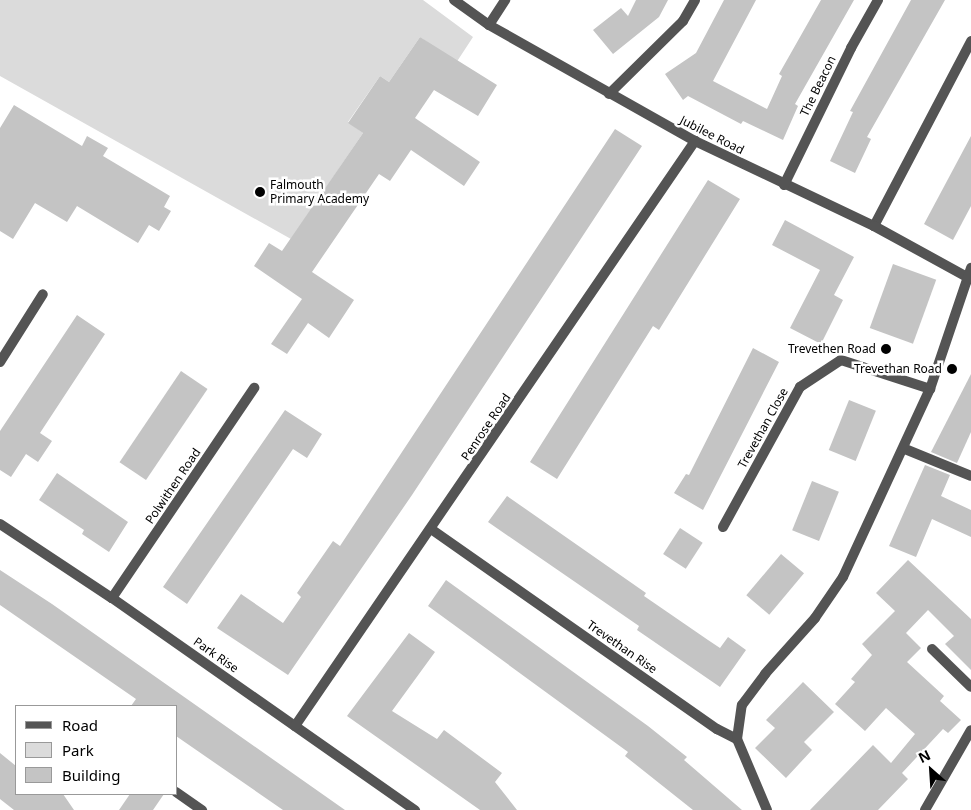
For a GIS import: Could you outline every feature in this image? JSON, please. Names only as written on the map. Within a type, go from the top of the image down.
[{"type":"street","name":"Jubilee Road","points":[[454,0],[489,25],[695,141],[784,185],[874,226],[970,275]]},
{"type":"street","points":[[489,25],[505,0]]},
{"type":"street","points":[[609,94],[683,20],[695,0]]},
{"type":"street","name":"The Beacon","points":[[784,185],[851,48],[878,0]]},
{"type":"street","points":[[874,226],[971,41]]},
{"type":"street","name":"Penrose Road","points":[[295,726],[432,529],[695,141]]},
{"type":"street","points":[[767,810],[737,739],[742,705],[765,674],[815,618],[843,577],[864,529],[905,449],[930,390],[970,275]]},
{"type":"street","points":[[0,362],[43,294]]},
{"type":"street","name":"Trevethan Close","points":[[723,527],[800,387],[841,360],[930,390]]},
{"type":"street","name":"Polwithen Road","points":[[112,598],[254,388]]},
{"type":"street","points":[[905,449],[971,476]]},
{"type":"street","name":"Park Rise","points":[[0,524],[112,598],[415,810]]},
{"type":"street","name":"Trevethan Rise","points":[[432,529],[717,729],[737,739]]},
{"type":"street","points":[[932,649],[971,687]]},
{"type":"street","points":[[925,810],[971,730]]},
{"type":"street","points":[[178,793],[202,810]]},
{"type":"green space","points":[[0,0],[423,0],[473,37],[456,63],[420,37],[389,82],[380,76],[348,122],[363,133],[291,239],[0,76]]},
{"type":"building","points":[[636,0],[668,0],[659,17],[613,54],[593,30],[621,8],[628,16]]},
{"type":"building","points":[[724,0],[756,0],[713,81],[767,109],[782,76],[779,74],[821,0],[854,0],[795,104],[798,106],[783,140],[743,121],[741,124],[688,96],[683,100],[665,74],[696,53]]},
{"type":"building","points":[[911,0],[945,0],[867,137],[871,139],[855,173],[830,161],[853,112],[850,111]]},
{"type":"building","points":[[420,37],[497,85],[478,116],[434,90],[415,118],[480,162],[464,186],[411,150],[390,181],[379,174],[312,272],[354,300],[329,338],[308,323],[287,354],[271,344],[302,299],[254,266],[269,243],[282,251],[363,133],[348,123],[380,76],[389,82]]},
{"type":"building","points":[[14,105],[82,146],[87,136],[108,148],[103,156],[170,196],[164,207],[171,211],[159,231],[149,225],[138,243],[77,206],[67,222],[35,203],[13,239],[0,231],[0,128]]},
{"type":"building","points":[[615,129],[642,146],[412,495],[288,675],[217,628],[241,594],[283,623],[301,597],[297,593],[333,541],[340,546]]},
{"type":"building","points":[[971,136],[971,206],[953,240],[924,224]]},
{"type":"building","points":[[708,180],[740,199],[659,330],[653,326],[557,479],[530,462]]},
{"type":"building","points":[[785,220],[854,257],[834,295],[843,300],[821,344],[790,328],[820,270],[772,245]]},
{"type":"building","points":[[893,264],[936,280],[913,344],[870,328]]},
{"type":"building","points":[[77,315],[105,334],[40,433],[52,441],[38,462],[26,454],[11,477],[0,470],[0,431]]},
{"type":"building","points":[[753,348],[779,362],[703,510],[674,493],[686,474],[689,475]]},
{"type":"building","points":[[181,371],[208,389],[146,480],[119,462]]},
{"type":"building","points":[[971,374],[971,432],[957,463],[931,452]]},
{"type":"building","points":[[849,400],[876,411],[856,461],[829,450]]},
{"type":"building","points":[[285,410],[322,434],[307,458],[293,449],[187,604],[163,587]]},
{"type":"building","points":[[925,465],[950,475],[941,496],[971,510],[971,537],[932,519],[916,557],[889,546]]},
{"type":"building","points":[[57,473],[128,522],[109,552],[82,534],[84,530],[39,500]]},
{"type":"building","points":[[812,481],[839,492],[819,541],[792,530]]},
{"type":"building","points":[[507,496],[646,593],[644,596],[720,648],[728,637],[746,650],[720,687],[637,630],[639,626],[488,522]]},
{"type":"building","points":[[680,528],[703,543],[686,569],[663,554]]},
{"type":"building","points":[[781,554],[804,573],[769,615],[746,595]]},
{"type":"building","points":[[908,560],[971,619],[971,670],[945,644],[954,636],[928,610],[906,633],[921,648],[907,662],[944,696],[940,701],[961,720],[948,733],[943,729],[902,773],[908,779],[878,810],[810,810],[873,745],[891,763],[915,734],[886,708],[865,731],[835,704],[855,682],[851,679],[872,655],[862,644],[895,611],[876,593]]},
{"type":"building","points":[[0,570],[52,604],[345,810],[283,810],[178,737],[178,705],[132,705],[136,699],[0,605]]},
{"type":"building","points":[[446,580],[648,726],[687,757],[684,760],[742,810],[693,810],[625,756],[628,752],[428,606]]},
{"type":"building","points":[[409,633],[435,652],[392,711],[437,739],[444,730],[502,773],[495,782],[517,810],[480,810],[347,716]]},
{"type":"building","points":[[803,682],[834,712],[804,742],[812,750],[786,778],[755,748],[775,728],[766,720]]},
{"type":"building","points":[[0,753],[15,765],[15,795],[64,795],[74,810],[14,810],[0,799]]},
{"type":"building","points":[[129,795],[163,795],[153,810],[119,810]]},
{"type":"place","name":"Falmouth Primary Academy","points":[[260,192]]},
{"type":"place","name":"Trevethen Road","points":[[886,349]]},
{"type":"place","name":"Trevethan Road","points":[[952,369]]}]
